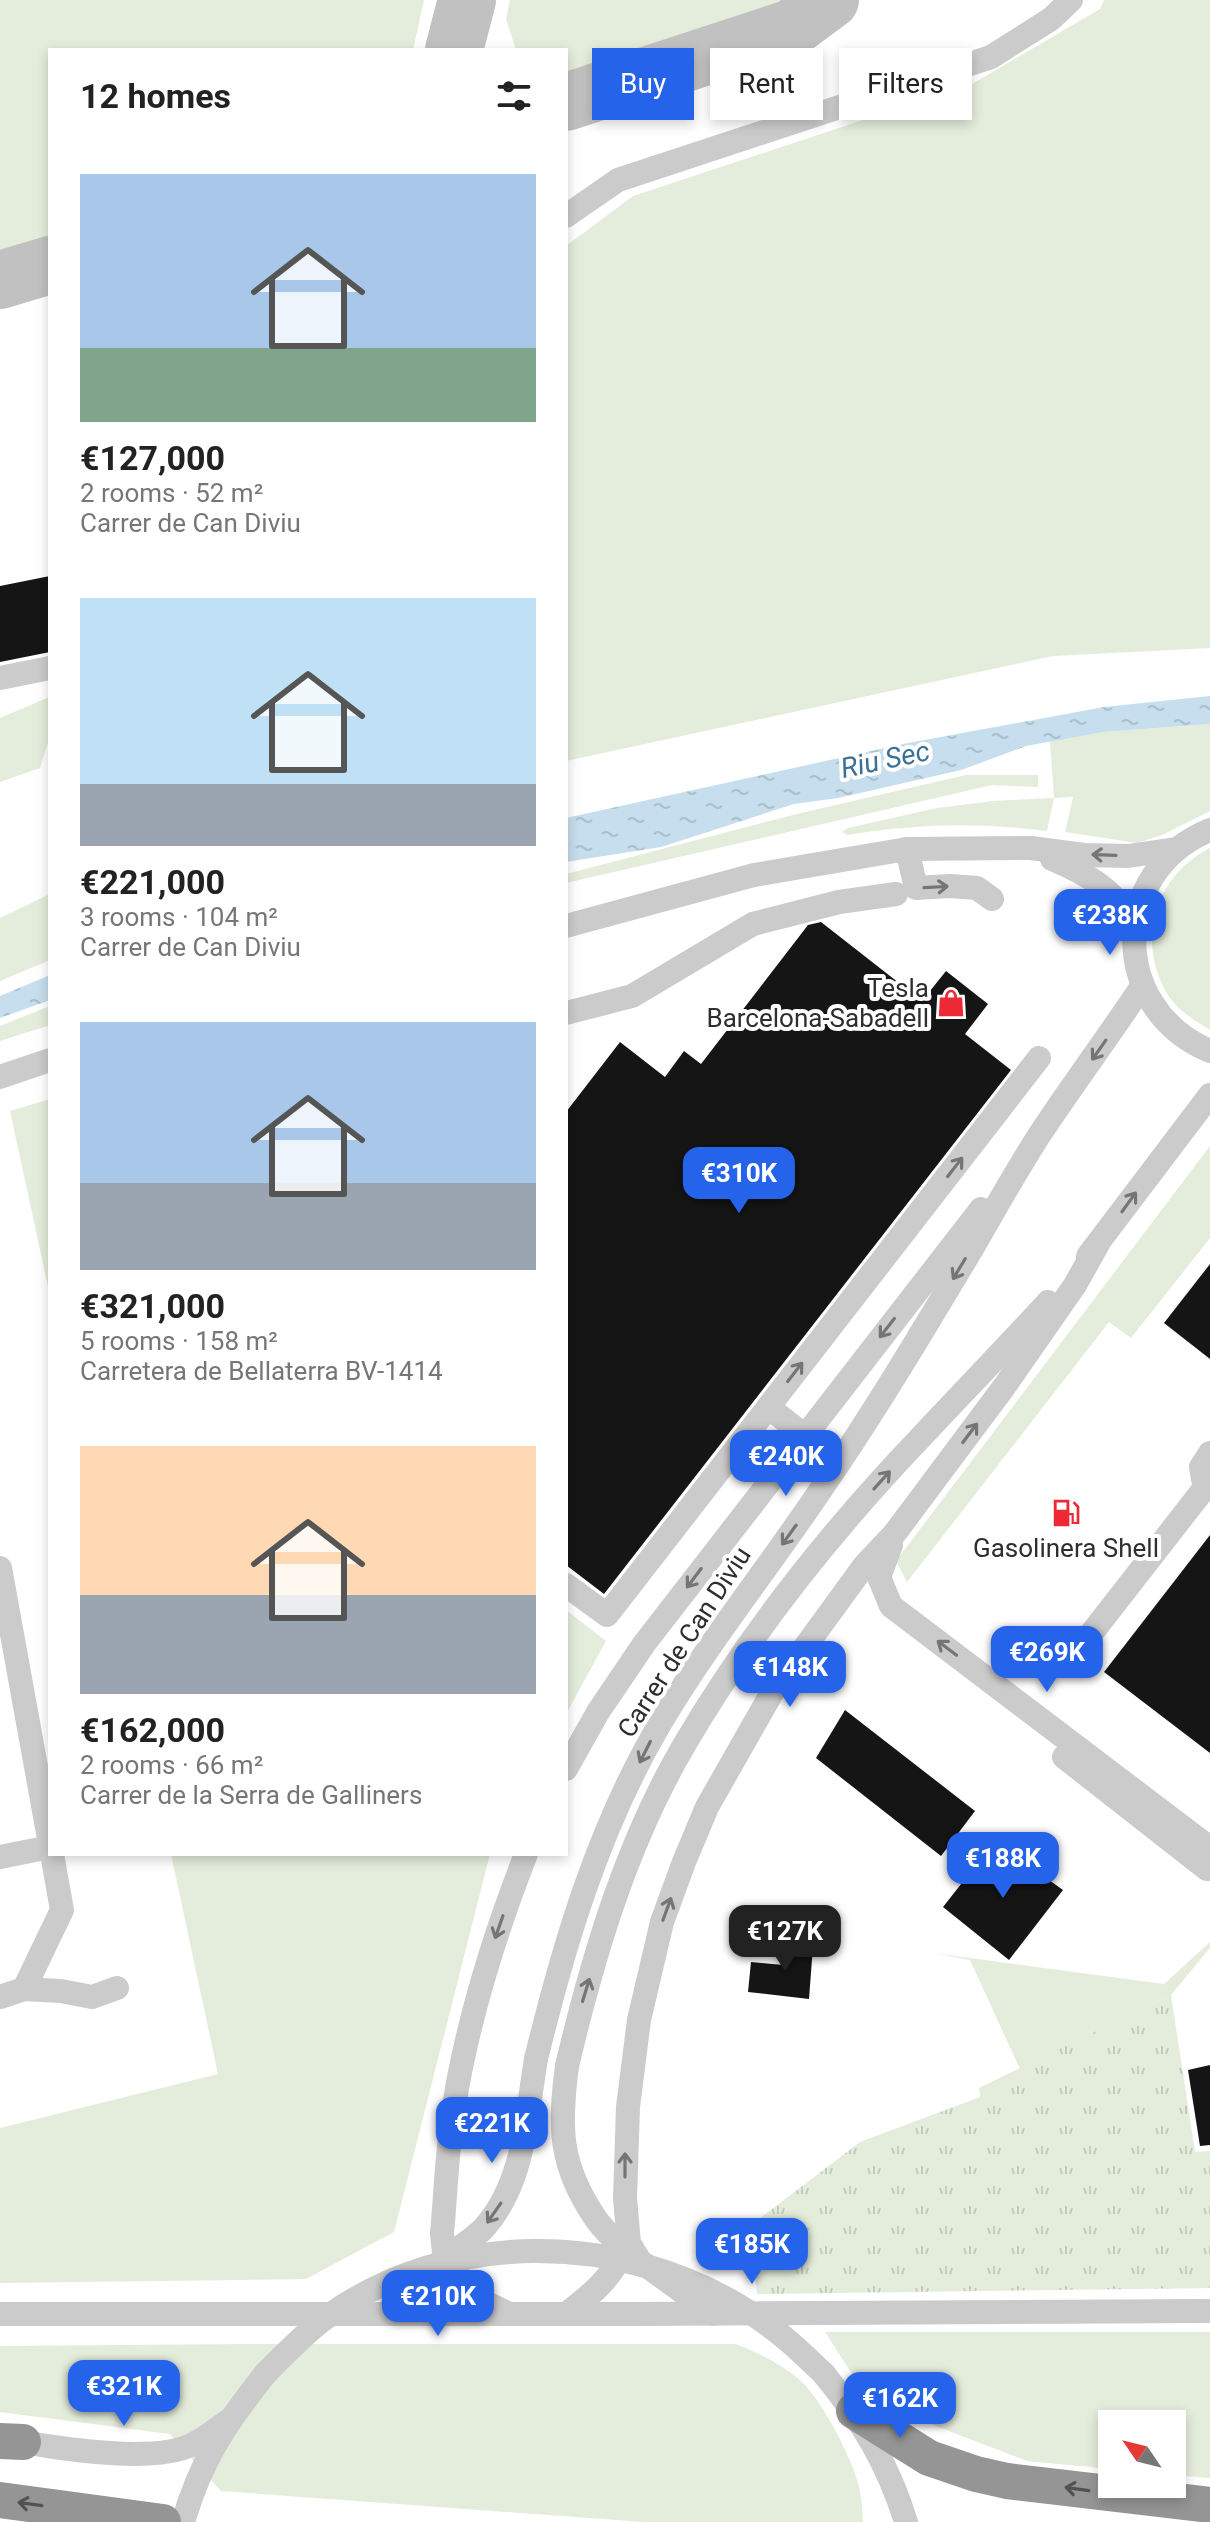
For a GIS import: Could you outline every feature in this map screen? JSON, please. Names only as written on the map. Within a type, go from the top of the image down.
[{"type":"highway","points":[[854,2411],[921,2454],[976,2474],[1007,2481],[1210,2505]]},
{"type":"highway","points":[[0,2500],[163,2522]]},
{"type":"street","points":[[568,215],[618,180],[991,57],[1051,19],[1071,0]]},
{"type":"street","points":[[0,678],[48,668]]},
{"type":"street","points":[[568,925],[754,875],[907,849],[1031,848],[1084,855],[1128,856],[1176,849],[1210,830]]},
{"type":"street","points":[[1031,848],[1082,872],[1116,897],[1135,921]]},
{"type":"street","points":[[907,849],[916,888],[977,888],[992,899]]},
{"type":"street","points":[[1176,849],[1149,882],[1135,921],[1134,947],[1142,986],[1154,1007],[1169,1025],[1210,1051]]},
{"type":"street","points":[[568,1012],[632,996],[753,924],[839,902],[896,894]]},
{"type":"street","name":"Carrer de Can Diviu","points":[[568,1765],[598,1712],[644,1644],[1039,1135],[1142,986]]},
{"type":"street","points":[[568,1586],[607,1615],[1039,1058]]},
{"type":"street","points":[[0,1077],[48,1061]]},
{"type":"street","name":"Carrer de Can Diviu","points":[[713,2314],[640,2261],[597,2220],[567,2162],[562,2140],[561,2112],[567,2066],[582,2005],[611,1908],[643,1828],[681,1749],[730,1671],[778,1604],[850,1516],[989,1368],[1098,1244],[1210,1095]]},
{"type":"street","name":"Carrer de Can Diviu","points":[[432,2266],[483,2229],[510,2188],[521,2155],[536,2059],[558,1969],[598,1853],[625,1789],[657,1729],[691,1673],[825,1485],[938,1306],[1039,1135]]},
{"type":"street","name":"Carrer de Can Diviu","points":[[634,2253],[625,2157],[632,2062],[662,1922],[707,1807],[773,1691],[864,1566],[895,1533],[1004,1387],[1075,1285],[1098,1244]]},
{"type":"street","points":[[768,1407],[804,1435]]},
{"type":"street","points":[[1080,1648],[1209,1486],[1203,1479],[1201,1467],[1210,1453]]},
{"type":"street","points":[[895,1533],[879,1577],[891,1606],[998,1687],[1209,1858]]},
{"type":"street","points":[[0,1567],[48,1834]]},
{"type":"street","points":[[0,1857],[48,1845]]},
{"type":"street","points":[[24,1989],[62,1910],[52,1856]]},
{"type":"street","points":[[508,2314],[481,2300],[458,2276],[444,2253],[442,2233],[453,2109],[465,2042],[482,1977],[525,1856]]},
{"type":"street","points":[[0,1997],[24,1989],[92,1997],[117,1988]]},
{"type":"street","points":[[369,2314],[414,2277],[433,2254],[442,2233]]},
{"type":"street","points":[[183,2522],[199,2474],[228,2421],[266,2373],[301,2337],[326,2317],[392,2281],[432,2266],[473,2256],[523,2250],[634,2253],[712,2291],[790,2341],[824,2374],[854,2411],[879,2452],[906,2522]]},
{"type":"street","points":[[566,2314],[600,2288],[619,2262],[634,2253]]},
{"type":"street","points":[[0,2314],[1210,2311]]},
{"type":"street","points":[[8,2440],[102,2452],[157,2453],[190,2446],[228,2421]]},
{"type":"green space","points":[[0,0],[424,0],[413,48],[48,48],[48,248],[0,262]]},
{"type":"green space","points":[[510,0],[797,0],[762,21],[677,48],[592,48],[592,75],[568,82],[568,48],[515,48],[506,19]]},
{"type":"green space","points":[[1104,0],[1210,0],[1210,648],[1053,656],[568,761],[568,245],[633,196],[863,120],[972,120],[972,84],[1100,9]]},
{"type":"green space","points":[[48,698],[48,742],[40,768],[0,782],[0,718]]},
{"type":"green space","points":[[1210,724],[1210,811],[1162,835],[1137,843],[1065,832],[1073,797],[1054,798],[1050,741],[1103,732]]},
{"type":"green space","points":[[966,775],[1038,775],[1038,787],[992,785],[568,883],[568,873],[797,814]]},
{"type":"green space","points":[[1054,798],[1047,831],[996,826],[947,826],[898,828],[847,835],[842,832],[848,828],[937,808]]},
{"type":"green space","points":[[1210,848],[1210,1030],[1181,1010],[1168,995],[1158,974],[1152,932],[1164,893],[1176,875],[1191,860]]},
{"type":"green space","points":[[48,895],[48,961],[0,981],[0,918]]},
{"type":"green space","points":[[48,1007],[48,1026],[0,1041],[0,1026]]},
{"type":"green space","points":[[48,1100],[48,1287],[10,1111]]},
{"type":"green space","points":[[1210,1146],[1210,1238],[1131,1338],[1109,1322],[907,1582],[896,1561]]},
{"type":"green space","points":[[568,1612],[606,1641],[568,1710]]},
{"type":"green space","points":[[171,1856],[489,1856],[394,2232],[306,2279],[0,2283],[0,2128],[218,2074]]},
{"type":"green space","points":[[1210,1942],[1210,1948],[1171,1995],[1020,2069],[970,1960],[933,1953],[1164,1984]]},
{"type":"green space","points":[[1171,1995],[1195,2152],[1210,2151],[1210,2288],[757,2294],[750,2226],[860,2142],[980,2097],[979,2088]]},
{"type":"green space","points":[[825,2332],[1210,2332],[1210,2478],[1186,2476],[1186,2410],[1098,2410],[1098,2468],[1027,2461],[910,2416],[854,2377]]},
{"type":"green space","points":[[736,2344],[787,2370],[819,2403],[857,2479],[863,2522],[644,2522],[221,2491],[170,2434],[0,2412],[0,2346]]},
{"type":"water","name":"Riu Sec","points":[[1210,696],[1210,724],[1103,732],[1026,746],[961,770],[838,798],[794,804],[661,847],[568,862],[568,818],[903,744],[1104,707]]},
{"type":"water","points":[[48,976],[48,1001],[0,1018],[0,996]]},
{"type":"building","points":[[48,576],[48,652],[0,662],[0,586]]},
{"type":"building","points":[[821,922],[922,1001],[946,971],[988,1004],[965,1034],[1011,1070],[604,1594],[568,1567],[568,1109],[620,1042],[665,1077],[684,1051],[701,1064],[808,925]]},
{"type":"building","points":[[1210,1264],[1210,1359],[1164,1323]]},
{"type":"building","points":[[1210,1535],[1210,1753],[1104,1672]]},
{"type":"building","points":[[845,1710],[975,1811],[941,1856],[816,1758]]},
{"type":"building","points":[[995,1841],[1063,1890],[1009,1960],[943,1907]]},
{"type":"building","points":[[805,1937],[813,1946],[809,1999],[748,1992],[751,1962],[783,1965],[784,1950],[789,1951],[796,1939]]},
{"type":"building","points":[[1210,2065],[1210,2145],[1200,2146],[1188,2070]]},
{"type":"taxiway","points":[[455,48],[467,0]]},
{"type":"taxiway","points":[[568,101],[792,28],[830,0]]},
{"type":"taxiway","points":[[0,280],[48,266]]},
{"type":"place","name":"Tesla Barcelona-Sabadell","points":[[951,1003]]},
{"type":"place","name":"Gasolinera Shell","points":[[1066,1513]]}]
